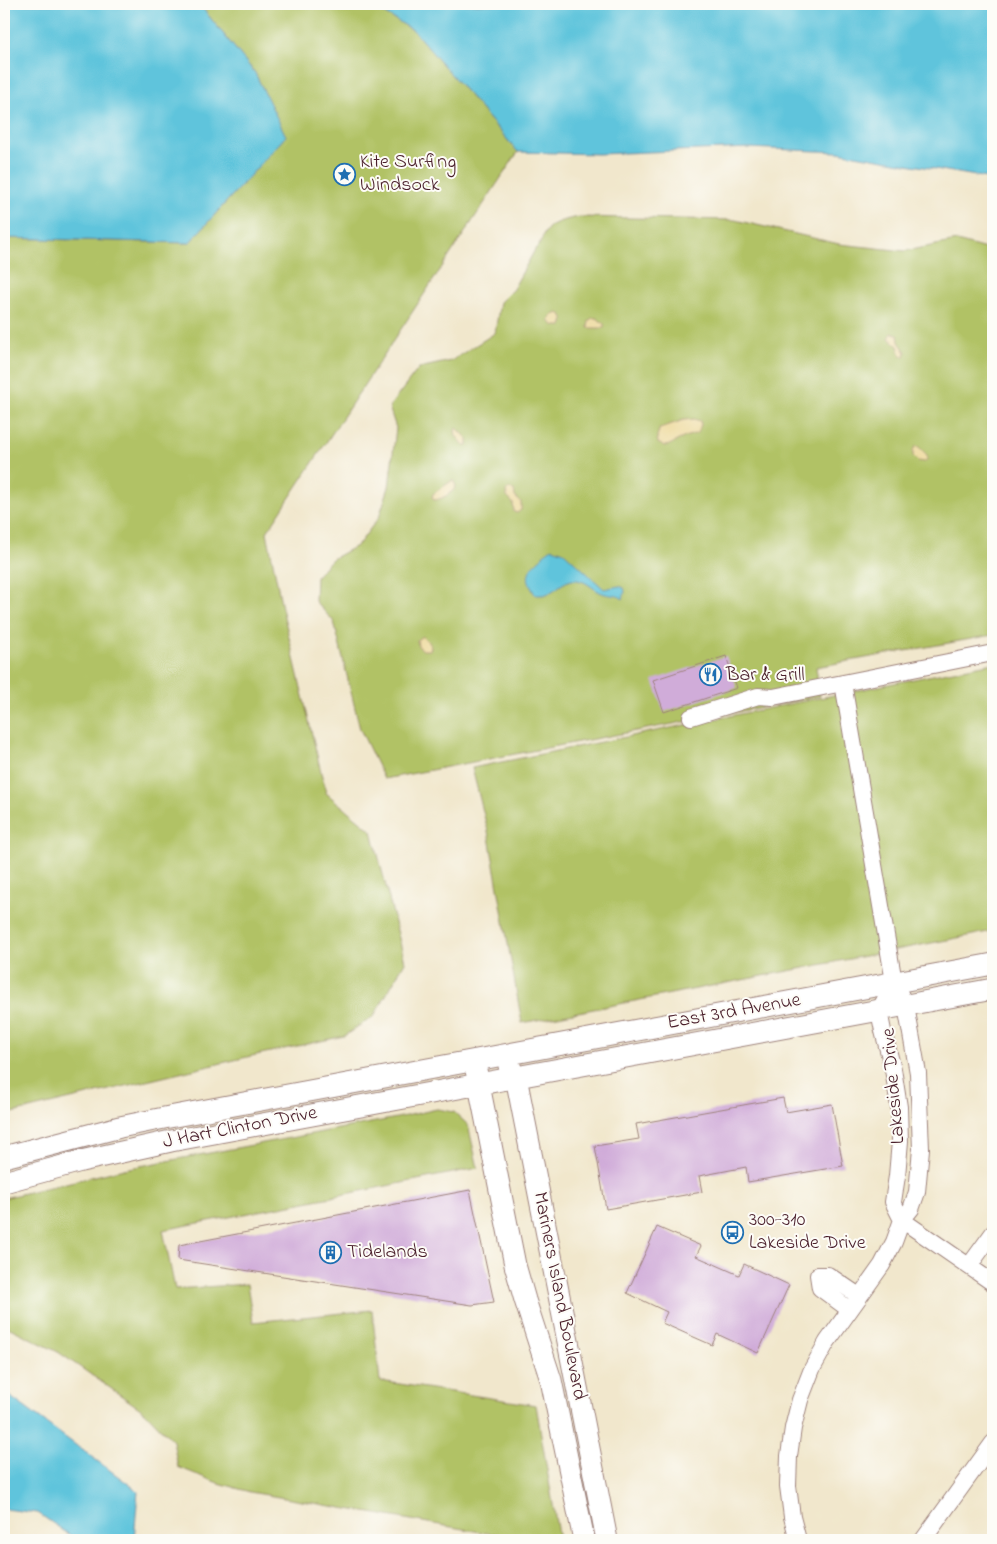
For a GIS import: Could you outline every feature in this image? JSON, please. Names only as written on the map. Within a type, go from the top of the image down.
[{"type":"main road","name":"East 3rd Avenue","points":[[474,1060],[993,964]]},
{"type":"main road","name":"East 3rd Avenue","points":[[479,1084],[993,989]]},
{"type":"main road","name":"Mariners Island Boulevard","points":[[503,1054],[516,1077],[607,1540]]},
{"type":"main road","name":"Mariners Island Boulevard","points":[[474,1060],[515,1265],[551,1380],[584,1540]]},
{"type":"main road","name":"J Hart Clinton Drive","points":[[4,1157],[128,1125],[474,1060]]},
{"type":"main road","name":"J Hart Clinton Drive","points":[[4,1182],[81,1161],[171,1141],[479,1084]]},
{"type":"street","points":[[691,717],[758,696],[773,697],[993,652]]},
{"type":"street","points":[[843,683],[894,982]]},
{"type":"street","name":"Lakeside Drive","points":[[798,1540],[792,1517],[788,1486],[788,1456],[800,1400],[812,1369],[827,1342],[882,1265],[894,1242],[902,1220],[911,1209],[917,1192],[922,1149],[918,1074],[906,1006],[894,982]]},
{"type":"street","name":"Lakeside Drive","points":[[894,982],[879,1011],[893,1069],[899,1107],[900,1141],[893,1202],[902,1220]]},
{"type":"street","points":[[902,1220],[993,1283]]},
{"type":"street","points":[[969,1266],[993,1233]]},
{"type":"street","points":[[850,1310],[820,1288],[818,1276],[828,1275],[860,1296]]},
{"type":"street","points":[[923,1540],[993,1443]]},
{"type":"green space","points":[[199,4],[368,4],[413,30],[518,152],[267,532],[282,608],[326,793],[372,831],[405,962],[374,1016],[344,1036],[4,1115],[4,238],[189,243],[285,137],[255,73]]},
{"type":"green space","points":[[579,217],[735,220],[839,244],[905,251],[957,241],[993,251],[993,635],[816,667],[820,696],[384,779],[360,729],[334,622],[315,601],[316,576],[332,559],[358,545],[379,517],[389,487],[396,428],[389,407],[419,368],[451,361],[495,333],[500,302],[513,289],[544,234],[551,226],[559,222]]},
{"type":"green space","points":[[993,663],[993,931],[522,1023],[488,831],[472,768]]},
{"type":"green space","points":[[437,1109],[454,1112],[468,1125],[478,1168],[163,1230],[175,1289],[247,1284],[253,1322],[372,1310],[380,1381],[536,1405],[559,1540],[486,1533],[250,1492],[218,1483],[178,1467],[173,1441],[145,1412],[58,1352],[4,1325],[4,1198],[124,1169]]},
{"type":"sand","points":[[558,313],[561,314],[564,320],[562,326],[555,326],[549,321],[551,316]]},
{"type":"sand","points":[[592,318],[597,318],[604,324],[604,328],[588,328],[589,321]]},
{"type":"sand","points":[[892,333],[898,334],[899,342],[906,352],[905,356],[901,356],[898,346],[889,338]]},
{"type":"sand","points":[[694,419],[700,421],[701,425],[697,433],[667,446],[658,443],[657,436],[660,428],[684,420]]},
{"type":"sand","points":[[457,428],[468,439],[468,445],[464,445],[456,436],[455,431]]},
{"type":"sand","points":[[916,446],[927,455],[925,462],[918,461],[913,456],[913,450]]},
{"type":"sand","points":[[453,480],[456,486],[453,491],[444,497],[434,500],[432,496],[434,493]]},
{"type":"sand","points":[[508,489],[514,490],[515,497],[521,502],[521,510],[517,513],[514,512],[513,503],[507,497],[506,492]]},
{"type":"sand","points":[[422,636],[429,642],[430,650],[423,650],[418,646],[417,640]]},
{"type":"water","points":[[4,4],[199,4],[255,73],[286,136],[189,243],[4,238]]},
{"type":"water","points":[[368,4],[993,4],[993,179],[838,152],[749,148],[598,154],[518,152],[413,30]]},
{"type":"water","points":[[553,548],[564,552],[604,589],[619,586],[624,588],[623,599],[601,593],[577,580],[566,582],[544,595],[535,595],[530,586],[529,573],[537,562]]},
{"type":"water","points":[[4,1392],[138,1491],[134,1540],[77,1540],[38,1513],[4,1509]]},
{"type":"building","points":[[726,656],[737,688],[664,712],[653,680]]},
{"type":"building","points":[[783,1098],[786,1112],[832,1104],[843,1166],[748,1182],[746,1167],[699,1176],[702,1192],[606,1209],[595,1146],[639,1139],[636,1124]]},
{"type":"building","name":"Tidelands","points":[[470,1190],[494,1302],[472,1305],[178,1260],[179,1245]]},
{"type":"building","points":[[657,1227],[701,1246],[696,1256],[739,1275],[744,1264],[789,1285],[758,1353],[717,1334],[712,1345],[662,1323],[667,1312],[627,1293]]},
{"type":"place","name":"Kite Surfing Windsock","points":[[344,174]]},
{"type":"place","name":"Bar & Grill","points":[[710,675]]},
{"type":"place","name":"300-310 Lakeside Drive","points":[[733,1232]]},
{"type":"place","name":"Tidelands","points":[[331,1252]]}]
